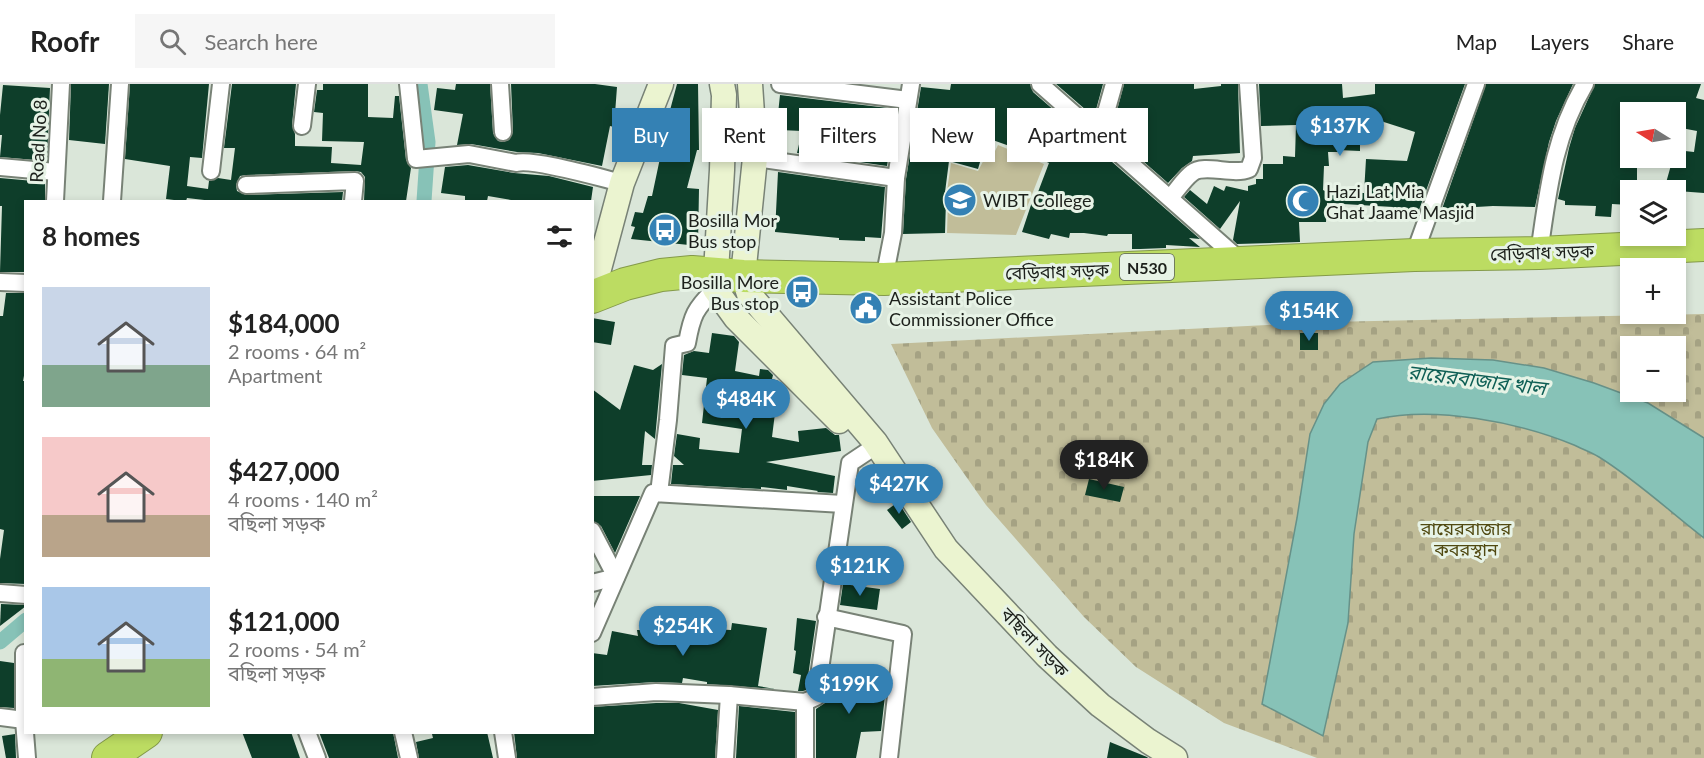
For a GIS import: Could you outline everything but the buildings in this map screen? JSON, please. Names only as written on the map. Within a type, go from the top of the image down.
[{"type":"highway","name":"বেড়িবাধ সড়ক","points":[[594,295],[625,284],[662,275],[724,279],[884,279],[1414,255],[1539,253],[1704,244]]},
{"type":"highway","points":[[108,758],[143,734]]},
{"type":"main road","points":[[594,281],[598,252],[661,84]]},
{"type":"main road","points":[[722,84],[724,96],[722,170],[724,279]]},
{"type":"main road","points":[[750,84],[752,108]]},
{"type":"main road","points":[[724,279],[754,162]]},
{"type":"main road","name":"বছিলা সড়ক","points":[[724,279],[736,318],[868,451],[915,504]]},
{"type":"main road","name":"বছিলা সড়ক","points":[[724,279],[749,294],[875,442],[946,549],[1047,656],[1100,705],[1175,758]]},
{"type":"street","name":"Road No 8","points":[[55,200],[61,84]]},
{"type":"street","points":[[112,200],[120,84]]},
{"type":"street","points":[[211,171],[221,84]]},
{"type":"street","points":[[302,126],[307,84]]},
{"type":"street","points":[[408,84],[416,159],[469,154],[516,163],[521,161],[622,183]]},
{"type":"street","points":[[500,84],[503,132]]},
{"type":"street","points":[[780,84],[910,92],[897,178],[893,233],[884,279]]},
{"type":"street","points":[[1040,84],[1067,108]]},
{"type":"street","points":[[1107,108],[1114,84]]},
{"type":"street","points":[[1170,198],[1193,172],[1200,170],[1239,171],[1249,168],[1253,158],[1248,84]]},
{"type":"street","points":[[1414,255],[1476,84]]},
{"type":"street","points":[[1539,253],[1558,141],[1574,103],[1585,84]]},
{"type":"street","points":[[783,162],[897,178]]},
{"type":"street","points":[[1128,162],[1244,263]]},
{"type":"street","points":[[0,167],[56,172]]},
{"type":"street","points":[[246,185],[355,181],[353,200]]},
{"type":"street","points":[[659,493],[674,346],[687,343],[691,318],[700,303],[724,279]]},
{"type":"street","points":[[0,282],[24,283]]},
{"type":"street","points":[[594,697],[656,692],[729,695],[805,702],[816,697],[850,463],[868,451]]},
{"type":"street","points":[[594,628],[653,493],[843,504]]},
{"type":"street","points":[[594,535],[616,577]]},
{"type":"street","points":[[594,582],[616,577]]},
{"type":"street","points":[[0,593],[24,595]]},
{"type":"street","points":[[826,617],[903,634],[889,758]]},
{"type":"street","points":[[0,717],[24,720],[24,653]]},
{"type":"street","points":[[725,758],[729,695]]},
{"type":"street","points":[[805,702],[805,758]]},
{"type":"street","points":[[25,734],[27,758]]},
{"type":"street","points":[[308,734],[317,758]]},
{"type":"street","points":[[403,734],[409,758]]},
{"type":"street","points":[[503,734],[507,758]]},
{"type":"green space","points":[[998,145],[1007,149],[1007,162],[1044,164],[1016,235],[947,233],[948,199],[946,198],[951,163],[978,171],[983,162],[995,162],[995,151]]},
{"type":"green space","name":"রায়েরবাজার কবরস্থান","points":[[1686,314],[1704,314],[1704,758],[1317,758],[1224,723],[1136,667],[1084,617],[986,505],[932,428],[891,344],[1328,322],[1620,316],[1620,324],[1686,324]]},
{"type":"water","name":"রায়েরবাজার খাল","points":[[1431,358],[1493,360],[1544,368],[1594,383],[1620,393],[1620,402],[1648,403],[1704,438],[1704,538],[1613,466],[1574,445],[1528,429],[1477,418],[1425,414],[1377,419],[1368,442],[1354,534],[1348,623],[1323,736],[1262,704],[1297,518],[1310,434],[1324,404],[1340,384],[1373,362]]},
{"type":"waterway","points":[[420,84],[428,142],[424,200]]},
{"type":"waterway","points":[[0,642],[24,622]]},
{"type":"place","name":"WIBT College","points":[[960,200]]},
{"type":"place","name":"Hazi Lat Mia Ghat Jaame Masjid","points":[[1303,201]]},
{"type":"place","name":"Bosilla Mor Bus stop","points":[[665,230]]},
{"type":"place","name":"Bosilla More Bus stop","points":[[802,292]]},
{"type":"place","name":"Assistant Police Commissioner Office","points":[[866,308]]}]
